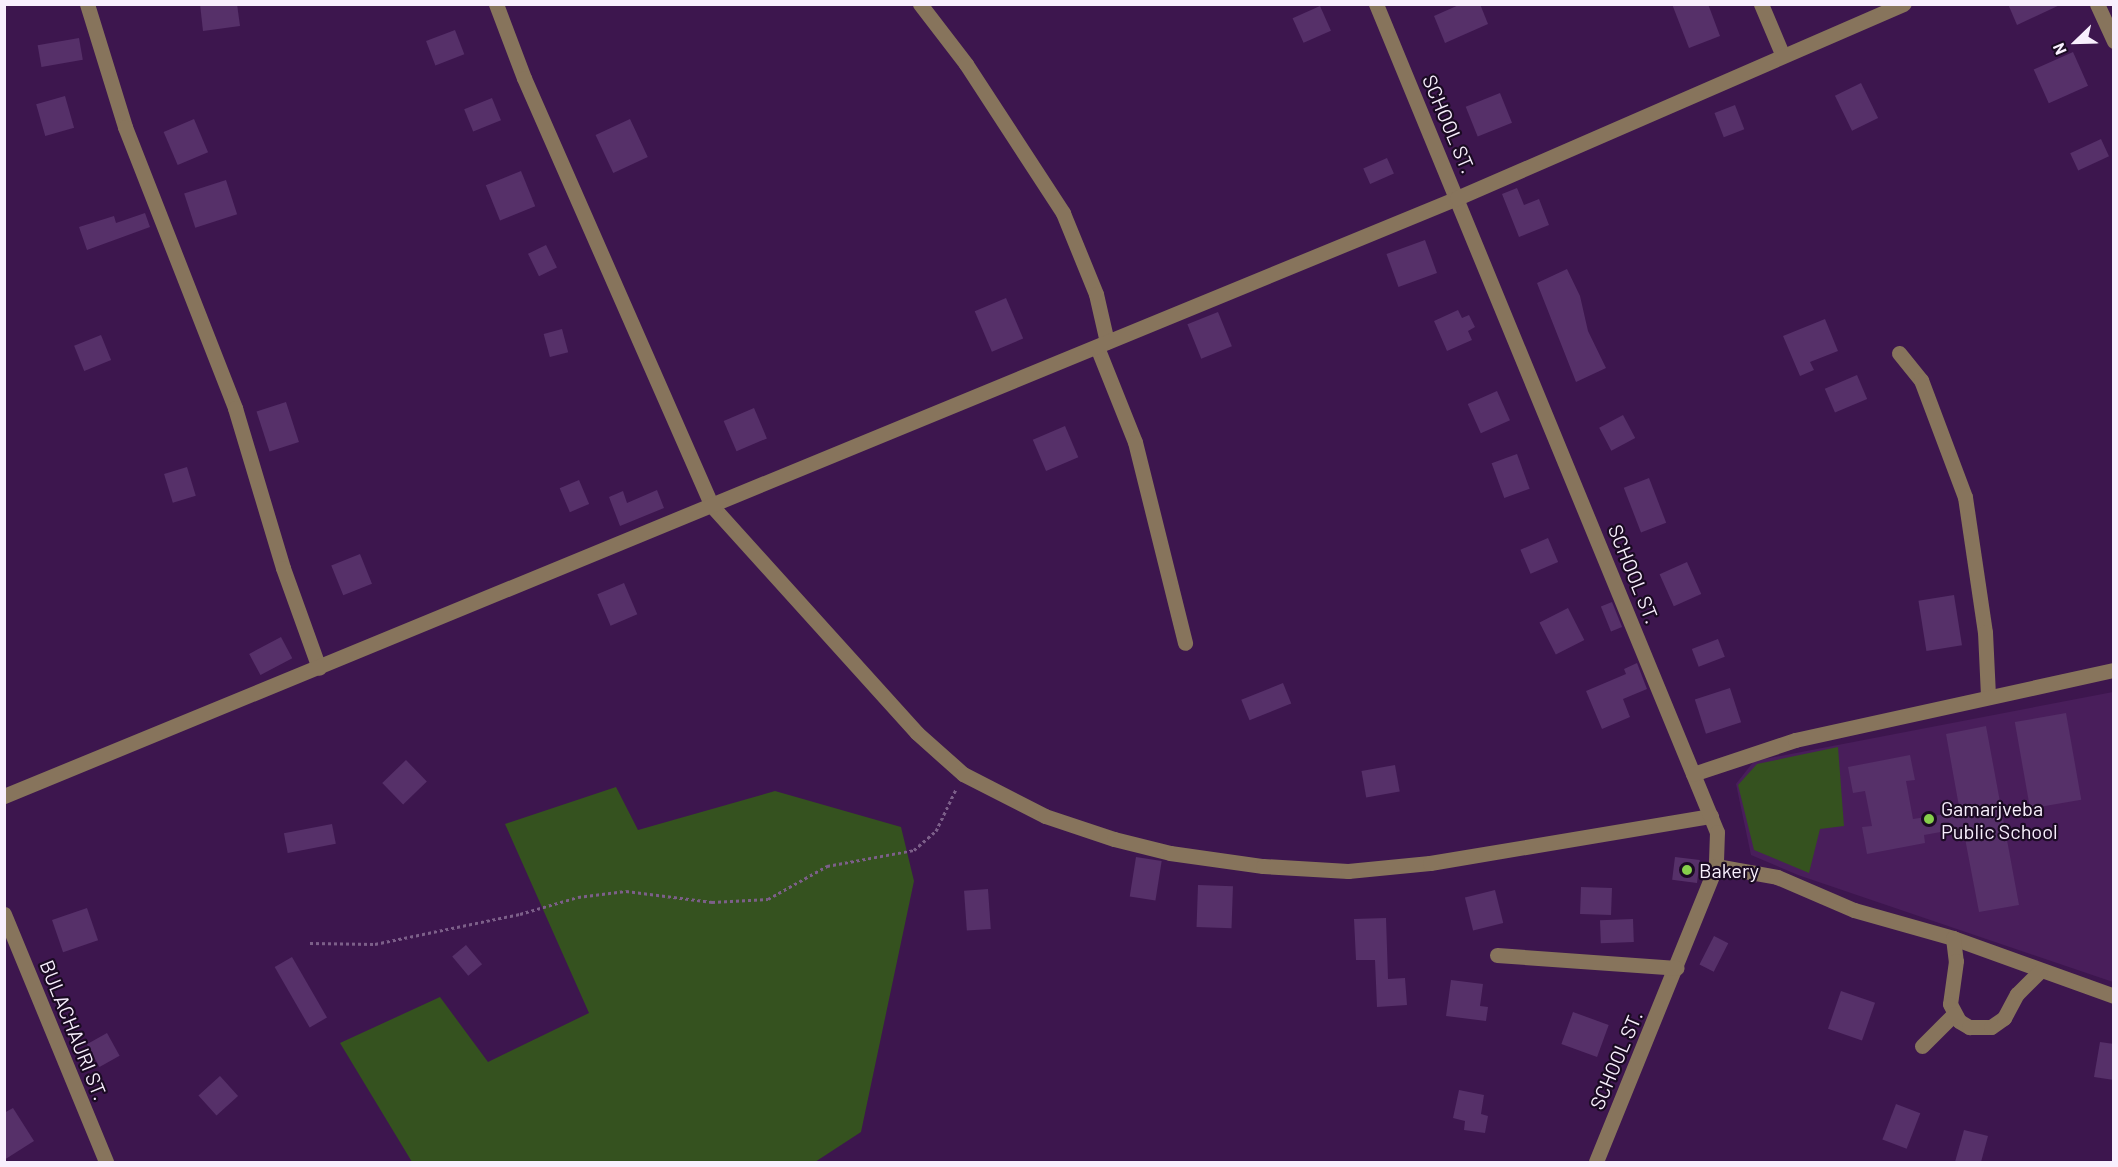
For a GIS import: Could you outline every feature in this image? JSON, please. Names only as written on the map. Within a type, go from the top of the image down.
[{"type":"street","points":[[87,4],[125,127],[235,408],[283,568],[319,668]]},
{"type":"street","points":[[496,4],[524,78],[711,505],[916,733],[963,774],[1045,816],[1114,839],[1170,853],[1263,866],[1348,871],[1430,863],[1711,816]]},
{"type":"street","points":[[920,4],[966,64],[1063,213],[1096,294],[1102,345],[1135,442],[1185,643]]},
{"type":"street","name":"SCHOOL ST.","points":[[1376,4],[1717,832],[1716,866],[1677,968],[1596,1162]]},
{"type":"street","points":[[1761,4],[1783,56]]},
{"type":"street","points":[[4,796],[1457,198],[1904,4]]},
{"type":"street","points":[[2097,4],[2114,41]]},
{"type":"street","points":[[1899,353],[1921,380],[1965,497],[1985,632],[1988,696]]},
{"type":"street","points":[[1693,774],[1795,740],[2114,670]]},
{"type":"street","points":[[1716,866],[1777,877],[1854,910],[1953,938],[2114,996]]},
{"type":"street","name":"BULACHAURI ST.","points":[[4,914],[105,1162]]},
{"type":"street","points":[[1953,938],[1956,961],[1950,1004],[1954,1014],[1969,1027],[1991,1027],[2004,1018],[2017,994],[2040,971]]},
{"type":"street","points":[[1497,955],[1677,968]]},
{"type":"street","points":[[2012,961],[2018,971],[2017,994]]},
{"type":"street","points":[[1922,1046],[1954,1014]]},
{"type":"path","points":[[310,943],[375,944],[520,914],[578,897],[626,891],[712,902],[768,899],[827,866],[914,850],[936,831],[963,774]]},
{"type":"shaded area","name":"Gamarjveba Public School","points":[[2113,692],[2113,982],[1798,875],[1751,855],[1736,784],[1754,761]]},
{"type":"green space","points":[[1838,747],[1844,826],[1820,829],[1809,873],[1754,850],[1738,785],[1757,764]]},
{"type":"green space","points":[[616,787],[638,830],[775,791],[901,827],[914,881],[861,1132],[815,1162],[412,1162],[340,1043],[440,997],[488,1062],[589,1013],[505,824]]},
{"type":"building","points":[[200,4],[237,4],[240,26],[203,31]]},
{"type":"building","points":[[1461,4],[1480,4],[1488,24],[1445,43],[1434,16]]},
{"type":"building","points":[[1672,4],[1708,4],[1720,36],[1689,48]]},
{"type":"building","points":[[2008,4],[2062,4],[2017,25]]},
{"type":"building","points":[[1320,6],[1331,31],[1304,43],[1293,18]]},
{"type":"building","points":[[455,30],[464,54],[435,65],[426,41]]},
{"type":"building","points":[[79,38],[83,60],[41,67],[38,45]]},
{"type":"building","points":[[2073,52],[2088,86],[2049,103],[2034,69]]},
{"type":"building","points":[[1861,83],[1878,118],[1852,131],[1835,96]]},
{"type":"building","points":[[1500,93],[1512,123],[1478,137],[1466,107]]},
{"type":"building","points":[[65,96],[74,128],[45,136],[36,104]]},
{"type":"building","points":[[492,98],[501,120],[473,131],[464,109]]},
{"type":"building","points":[[1735,105],[1744,129],[1724,137],[1714,113]]},
{"type":"building","points":[[194,119],[208,152],[178,165],[164,132]]},
{"type":"building","points":[[630,119],[648,157],[613,173],[596,135]]},
{"type":"building","points":[[2101,139],[2109,156],[2078,171],[2070,153]]},
{"type":"building","points":[[1387,158],[1394,174],[1370,184],[1363,169]]},
{"type":"building","points":[[521,171],[535,206],[500,220],[486,185]]},
{"type":"building","points":[[226,180],[237,214],[195,228],[184,194]]},
{"type":"building","points":[[1517,188],[1524,205],[1539,199],[1549,225],[1519,237],[1502,194]]},
{"type":"building","points":[[145,213],[150,227],[87,250],[79,227],[114,216],[116,223]]},
{"type":"building","points":[[1425,240],[1437,273],[1398,287],[1386,254]]},
{"type":"building","points":[[546,245],[557,267],[539,276],[528,254]]},
{"type":"building","points":[[1567,269],[1580,296],[1588,331],[1606,368],[1576,382],[1537,283]]},
{"type":"building","points":[[1006,298],[1023,339],[992,352],[975,311]]},
{"type":"building","points":[[1458,310],[1462,318],[1469,315],[1475,327],[1468,331],[1472,340],[1447,351],[1434,321]]},
{"type":"building","points":[[1218,312],[1232,346],[1201,359],[1187,324]]},
{"type":"building","points":[[1825,319],[1838,351],[1810,362],[1814,370],[1800,376],[1783,336]]},
{"type":"building","points":[[562,329],[568,352],[550,357],[544,334]]},
{"type":"building","points":[[101,335],[111,360],[84,371],[74,346]]},
{"type":"building","points":[[1857,375],[1867,399],[1835,413],[1825,389]]},
{"type":"building","points":[[1497,391],[1510,420],[1481,433],[1468,404]]},
{"type":"building","points":[[286,402],[299,442],[269,452],[257,412]]},
{"type":"building","points":[[754,408],[767,438],[737,451],[724,421]]},
{"type":"building","points":[[1623,415],[1635,438],[1611,451],[1599,428]]},
{"type":"building","points":[[1065,426],[1078,457],[1046,471],[1033,440]]},
{"type":"building","points":[[1517,454],[1530,489],[1504,498],[1492,463]]},
{"type":"building","points":[[187,467],[196,496],[173,503],[164,474]]},
{"type":"building","points":[[1649,478],[1666,523],[1641,532],[1624,488]]},
{"type":"building","points":[[579,480],[589,504],[570,512],[560,488]]},
{"type":"building","points":[[657,490],[664,508],[620,526],[609,497],[623,491],[627,503]]},
{"type":"building","points":[[1548,538],[1558,562],[1531,574],[1520,550]]},
{"type":"building","points":[[360,554],[372,584],[343,595],[331,566]]},
{"type":"building","points":[[1687,562],[1701,594],[1674,606],[1660,574]]},
{"type":"building","points":[[624,583],[637,614],[611,626],[597,594]]},
{"type":"building","points":[[1954,595],[1962,645],[1926,651],[1918,601]]},
{"type":"building","points":[[1612,602],[1622,627],[1611,632],[1601,606]]},
{"type":"building","points":[[1568,608],[1584,640],[1556,655],[1539,623]]},
{"type":"building","points":[[281,637],[292,658],[260,675],[249,654]]},
{"type":"building","points":[[1718,639],[1725,657],[1699,667],[1692,649]]},
{"type":"building","points":[[1637,663],[1647,689],[1623,699],[1630,717],[1602,729],[1586,691],[1626,674],[1624,669]]},
{"type":"building","points":[[1283,683],[1291,703],[1250,720],[1241,700]]},
{"type":"building","points":[[1730,688],[1741,722],[1706,734],[1695,699]]},
{"type":"building","points":[[2066,713],[2081,800],[2030,809],[2015,722]]},
{"type":"building","points":[[1986,726],[2019,905],[1979,912],[1963,828],[1924,835],[1925,843],[1867,854],[1862,827],[1872,826],[1865,791],[1853,793],[1848,767],[1910,755],[1915,780],[1906,781],[1913,819],[1960,812],[1946,734]]},
{"type":"building","points":[[406,760],[427,782],[403,805],[382,783]]},
{"type":"building","points":[[1395,765],[1400,792],[1366,797],[1362,771]]},
{"type":"building","points":[[332,824],[336,844],[288,853],[284,833]]},
{"type":"building","points":[[1136,857],[1162,861],[1155,901],[1130,897]]},
{"type":"building","name":"Bakery","points":[[1675,857],[1700,860],[1697,883],[1672,880]]},
{"type":"building","points":[[1198,885],[1233,886],[1232,928],[1197,927]]},
{"type":"building","points":[[1581,887],[1612,888],[1611,915],[1580,914]]},
{"type":"building","points":[[988,889],[991,929],[967,931],[964,891]]},
{"type":"building","points":[[1495,890],[1503,923],[1473,930],[1465,897]]},
{"type":"building","points":[[87,908],[98,940],[63,952],[52,920]]},
{"type":"building","points":[[1386,918],[1388,979],[1405,978],[1407,1005],[1377,1007],[1375,960],[1356,960],[1354,919]]},
{"type":"building","points":[[1633,919],[1634,942],[1601,943],[1600,920]]},
{"type":"building","points":[[1714,936],[1728,943],[1714,972],[1699,965]]},
{"type":"building","points":[[466,945],[482,964],[468,976],[452,957]]},
{"type":"building","points":[[292,957],[327,1018],[310,1028],[275,967]]},
{"type":"building","points":[[1451,980],[1483,984],[1480,1006],[1488,1007],[1486,1021],[1446,1016]]},
{"type":"building","points":[[1841,991],[1875,1003],[1862,1041],[1828,1029]]},
{"type":"building","points":[[1573,1012],[1609,1025],[1597,1057],[1561,1044]]},
{"type":"building","points":[[107,1033],[120,1056],[99,1067],[87,1044]]},
{"type":"building","points":[[2100,1042],[2114,1044],[2114,1080],[2094,1077]]},
{"type":"building","points":[[220,1076],[238,1096],[217,1115],[198,1095]]},
{"type":"building","points":[[1459,1090],[1484,1095],[1481,1114],[1488,1116],[1485,1133],[1464,1130],[1465,1121],[1453,1118]]},
{"type":"building","points":[[1896,1104],[1920,1113],[1907,1149],[1882,1139]]},
{"type":"building","points":[[13,1108],[34,1141],[4,1160],[4,1113]]},
{"type":"building","points":[[1964,1130],[1988,1136],[1981,1162],[1955,1162]]},
{"type":"place","name":"Gamarjveba Public School","points":[[1929,819]]},
{"type":"place","name":"Bakery","points":[[1687,870]]}]
